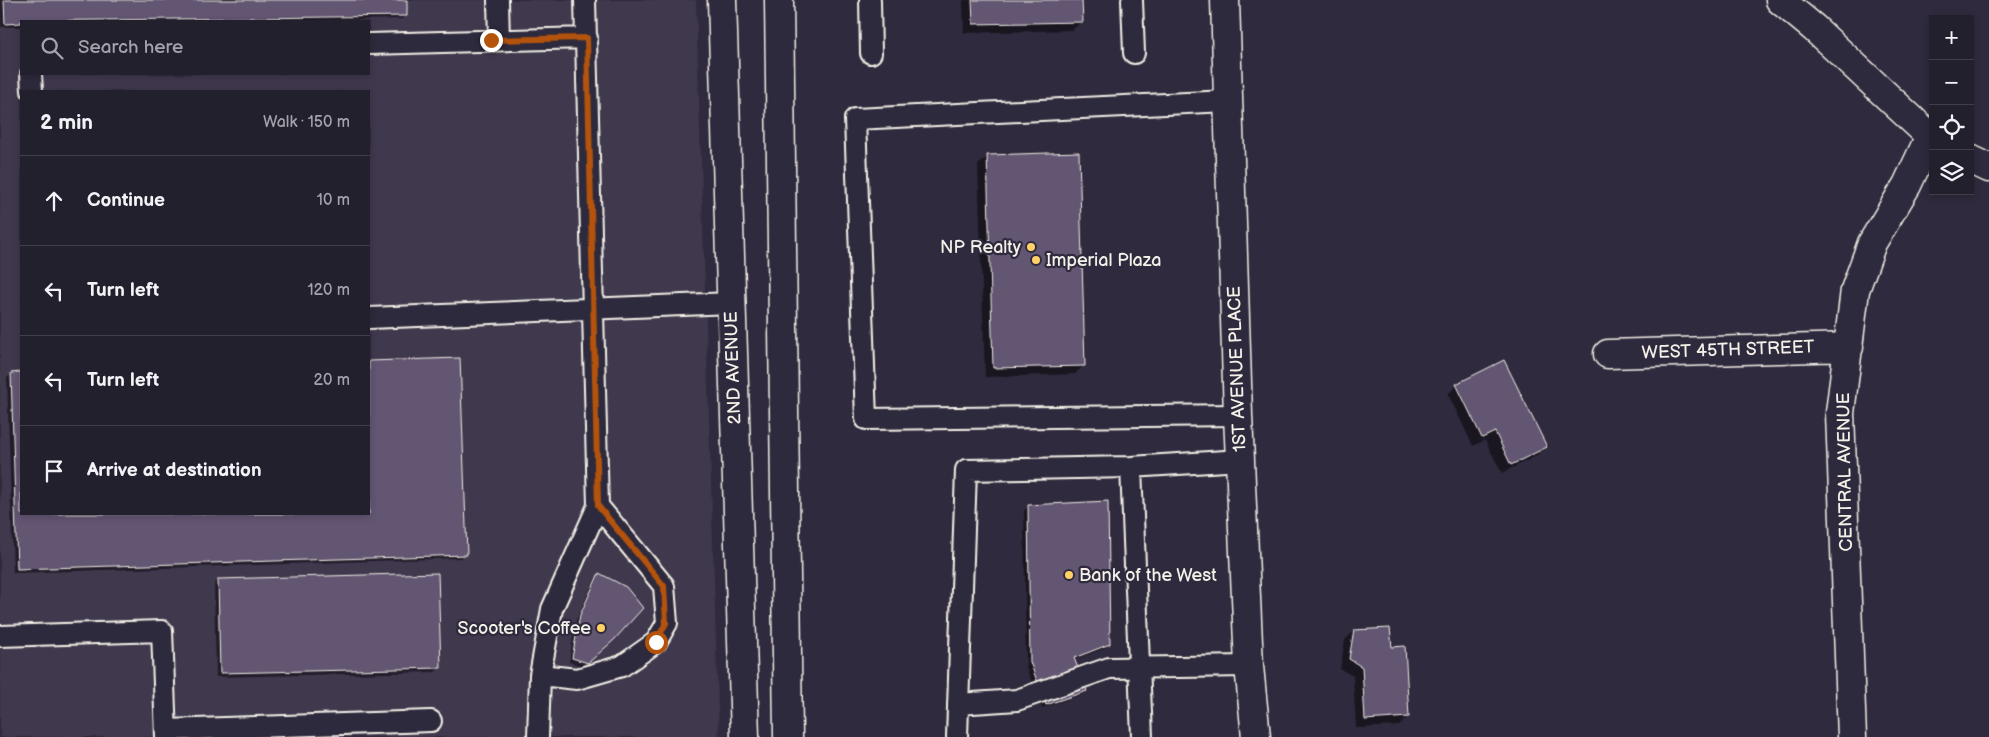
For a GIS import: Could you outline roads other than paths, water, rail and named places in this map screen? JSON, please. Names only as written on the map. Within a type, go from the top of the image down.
[{"type":"street","name":"2ND AVENUE","points":[[722,0],[745,737]]},
{"type":"street","points":[[779,0],[788,737]]},
{"type":"street","name":"1ST AVENUE PLACE","points":[[1225,0],[1238,415],[1249,666],[1256,737]]},
{"type":"street","points":[[1780,0],[1814,28],[1929,135]]},
{"type":"street","name":"CENTRAL AVENUE","points":[[1852,737],[1840,412],[1855,290],[1872,242],[1907,185],[1929,141]]},
{"type":"street","points":[[1974,162],[1989,168]]},
{"type":"street","name":"WEST 45TH STREET","points":[[1608,354],[1849,346]]},
{"type":"lane","points":[[498,0],[499,40]]},
{"type":"lane","points":[[538,737],[540,675],[552,609],[598,506],[586,0]]},
{"type":"lane","points":[[870,0],[872,53]]},
{"type":"lane","points":[[1132,0],[1134,53]]},
{"type":"lane","points":[[370,44],[587,38]]},
{"type":"lane","points":[[31,75],[32,90]]},
{"type":"lane","points":[[1228,101],[855,119],[866,419],[1238,415]]},
{"type":"lane","points":[[370,318],[731,303]]},
{"type":"lane","points":[[957,737],[966,470],[1131,467],[1241,460]]},
{"type":"lane","points":[[1131,467],[1142,737]]},
{"type":"lane","points":[[540,675],[577,679],[622,666],[656,642],[666,623],[664,586],[598,506]]},
{"type":"lane","points":[[0,636],[162,631],[166,733],[431,721]]},
{"type":"lane","points":[[958,704],[1017,700],[1109,668],[1249,666]]},
{"type":"place","name":"NP Realty","points":[[1031,247]]},
{"type":"place","name":"Imperial Plaza","points":[[1036,260]]},
{"type":"place","name":"Bank of the West","points":[[1069,575]]},
{"type":"place","name":"Scooter's Coffee","points":[[601,628]]}]
